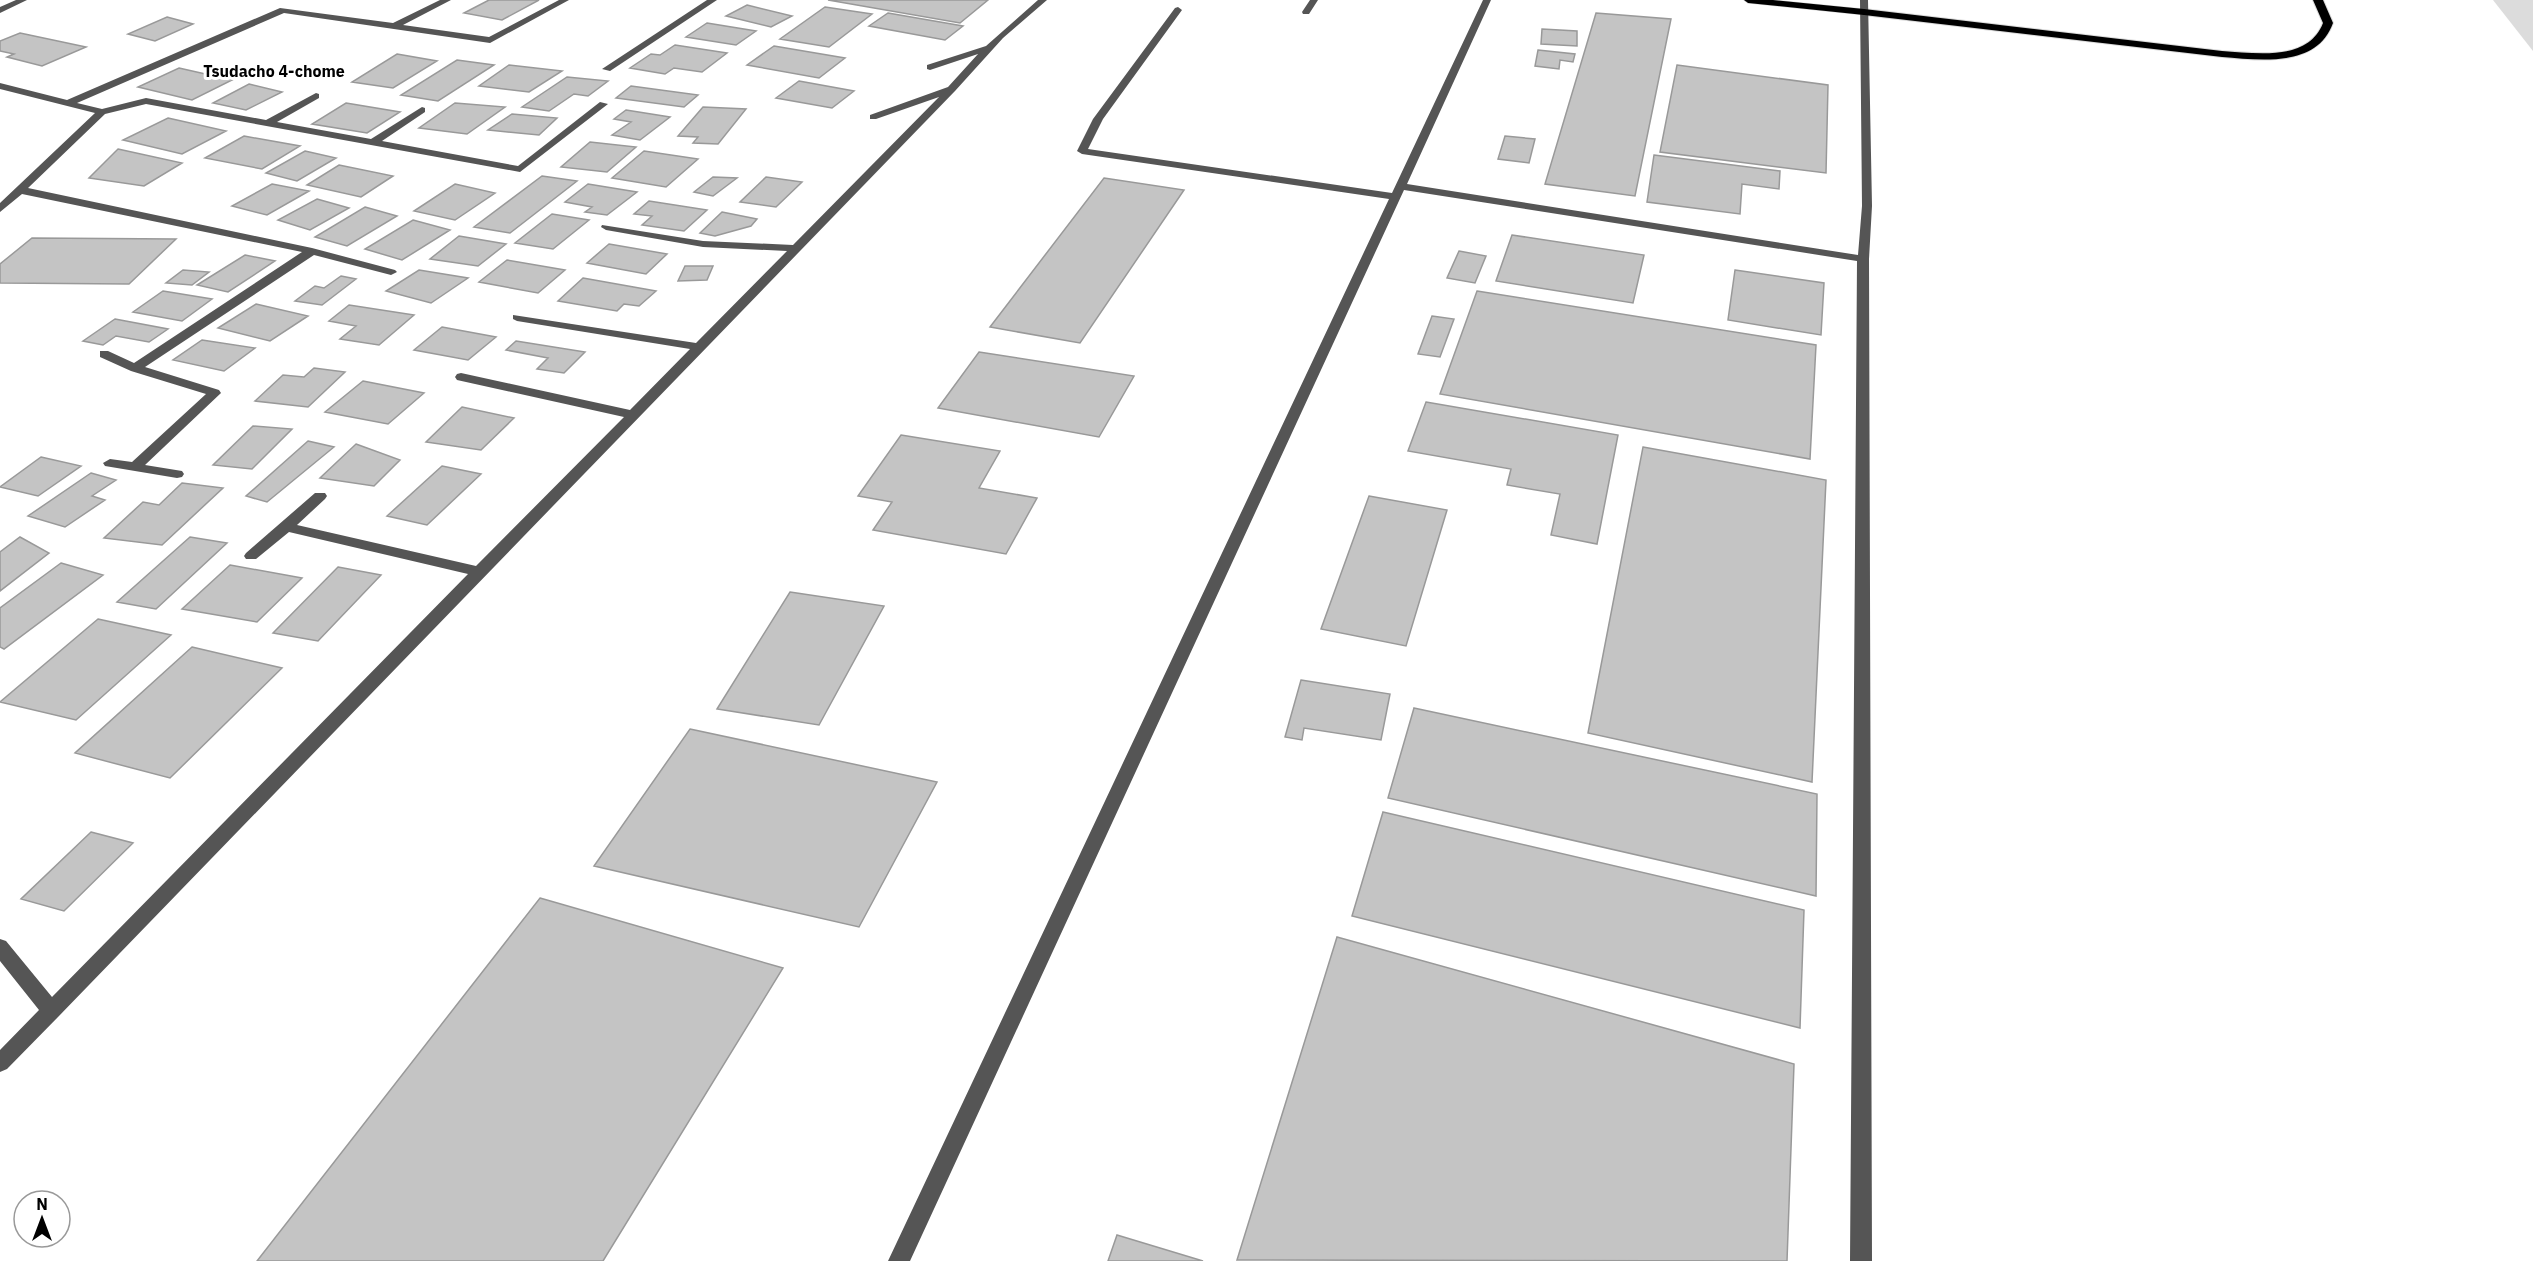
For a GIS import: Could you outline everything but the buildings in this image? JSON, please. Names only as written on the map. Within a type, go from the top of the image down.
[{"type":"highway","points":[[1864,6],[2222,54],[2264,56],[2301,52],[2321,40],[2328,23],[2318,0]]},
{"type":"main road","points":[[1748,0],[1864,6]]},
{"type":"street","points":[[0,10],[23,0]]},
{"type":"street","points":[[394,26],[447,0]]},
{"type":"street","points":[[68,103],[283,10],[490,39],[565,0]]},
{"type":"street","points":[[607,69],[713,0]]},
{"type":"street","points":[[0,1063],[952,89],[989,48],[1043,0]]},
{"type":"street","points":[[1306,12],[1314,0]]},
{"type":"street","points":[[899,1261],[1487,0]]},
{"type":"street","points":[[1861,1261],[1863,259],[1867,206],[1864,6]]},
{"type":"street","points":[[1178,10],[1098,119],[1082,151],[1398,191],[1863,259]]},
{"type":"street","points":[[930,67],[989,48]]},
{"type":"street","points":[[0,86],[102,112],[146,101],[520,169],[603,104]]},
{"type":"street","points":[[873,117],[952,89]]},
{"type":"street","points":[[268,123],[316,96]]},
{"type":"street","points":[[373,142],[422,110]]},
{"type":"street","points":[[0,209],[102,112]]},
{"type":"street","points":[[20,190],[312,251],[392,272]]},
{"type":"street","points":[[606,227],[703,244],[796,248]]},
{"type":"street","points":[[135,368],[312,251]]},
{"type":"street","points":[[517,316],[699,347]]},
{"type":"street","points":[[104,354],[135,368],[215,393],[136,466]]},
{"type":"street","points":[[461,377],[633,415]]},
{"type":"street","points":[[110,463],[177,474]]},
{"type":"street","points":[[251,556],[320,496]]},
{"type":"street","points":[[286,527],[480,572]]},
{"type":"street","points":[[0,947],[51,1011]]},
{"type":"shaded area","points":[[2493,0],[2533,0],[2533,51]]},
{"type":"district","name":"Tsudacho 4-chome","points":[[274,71]]}]
